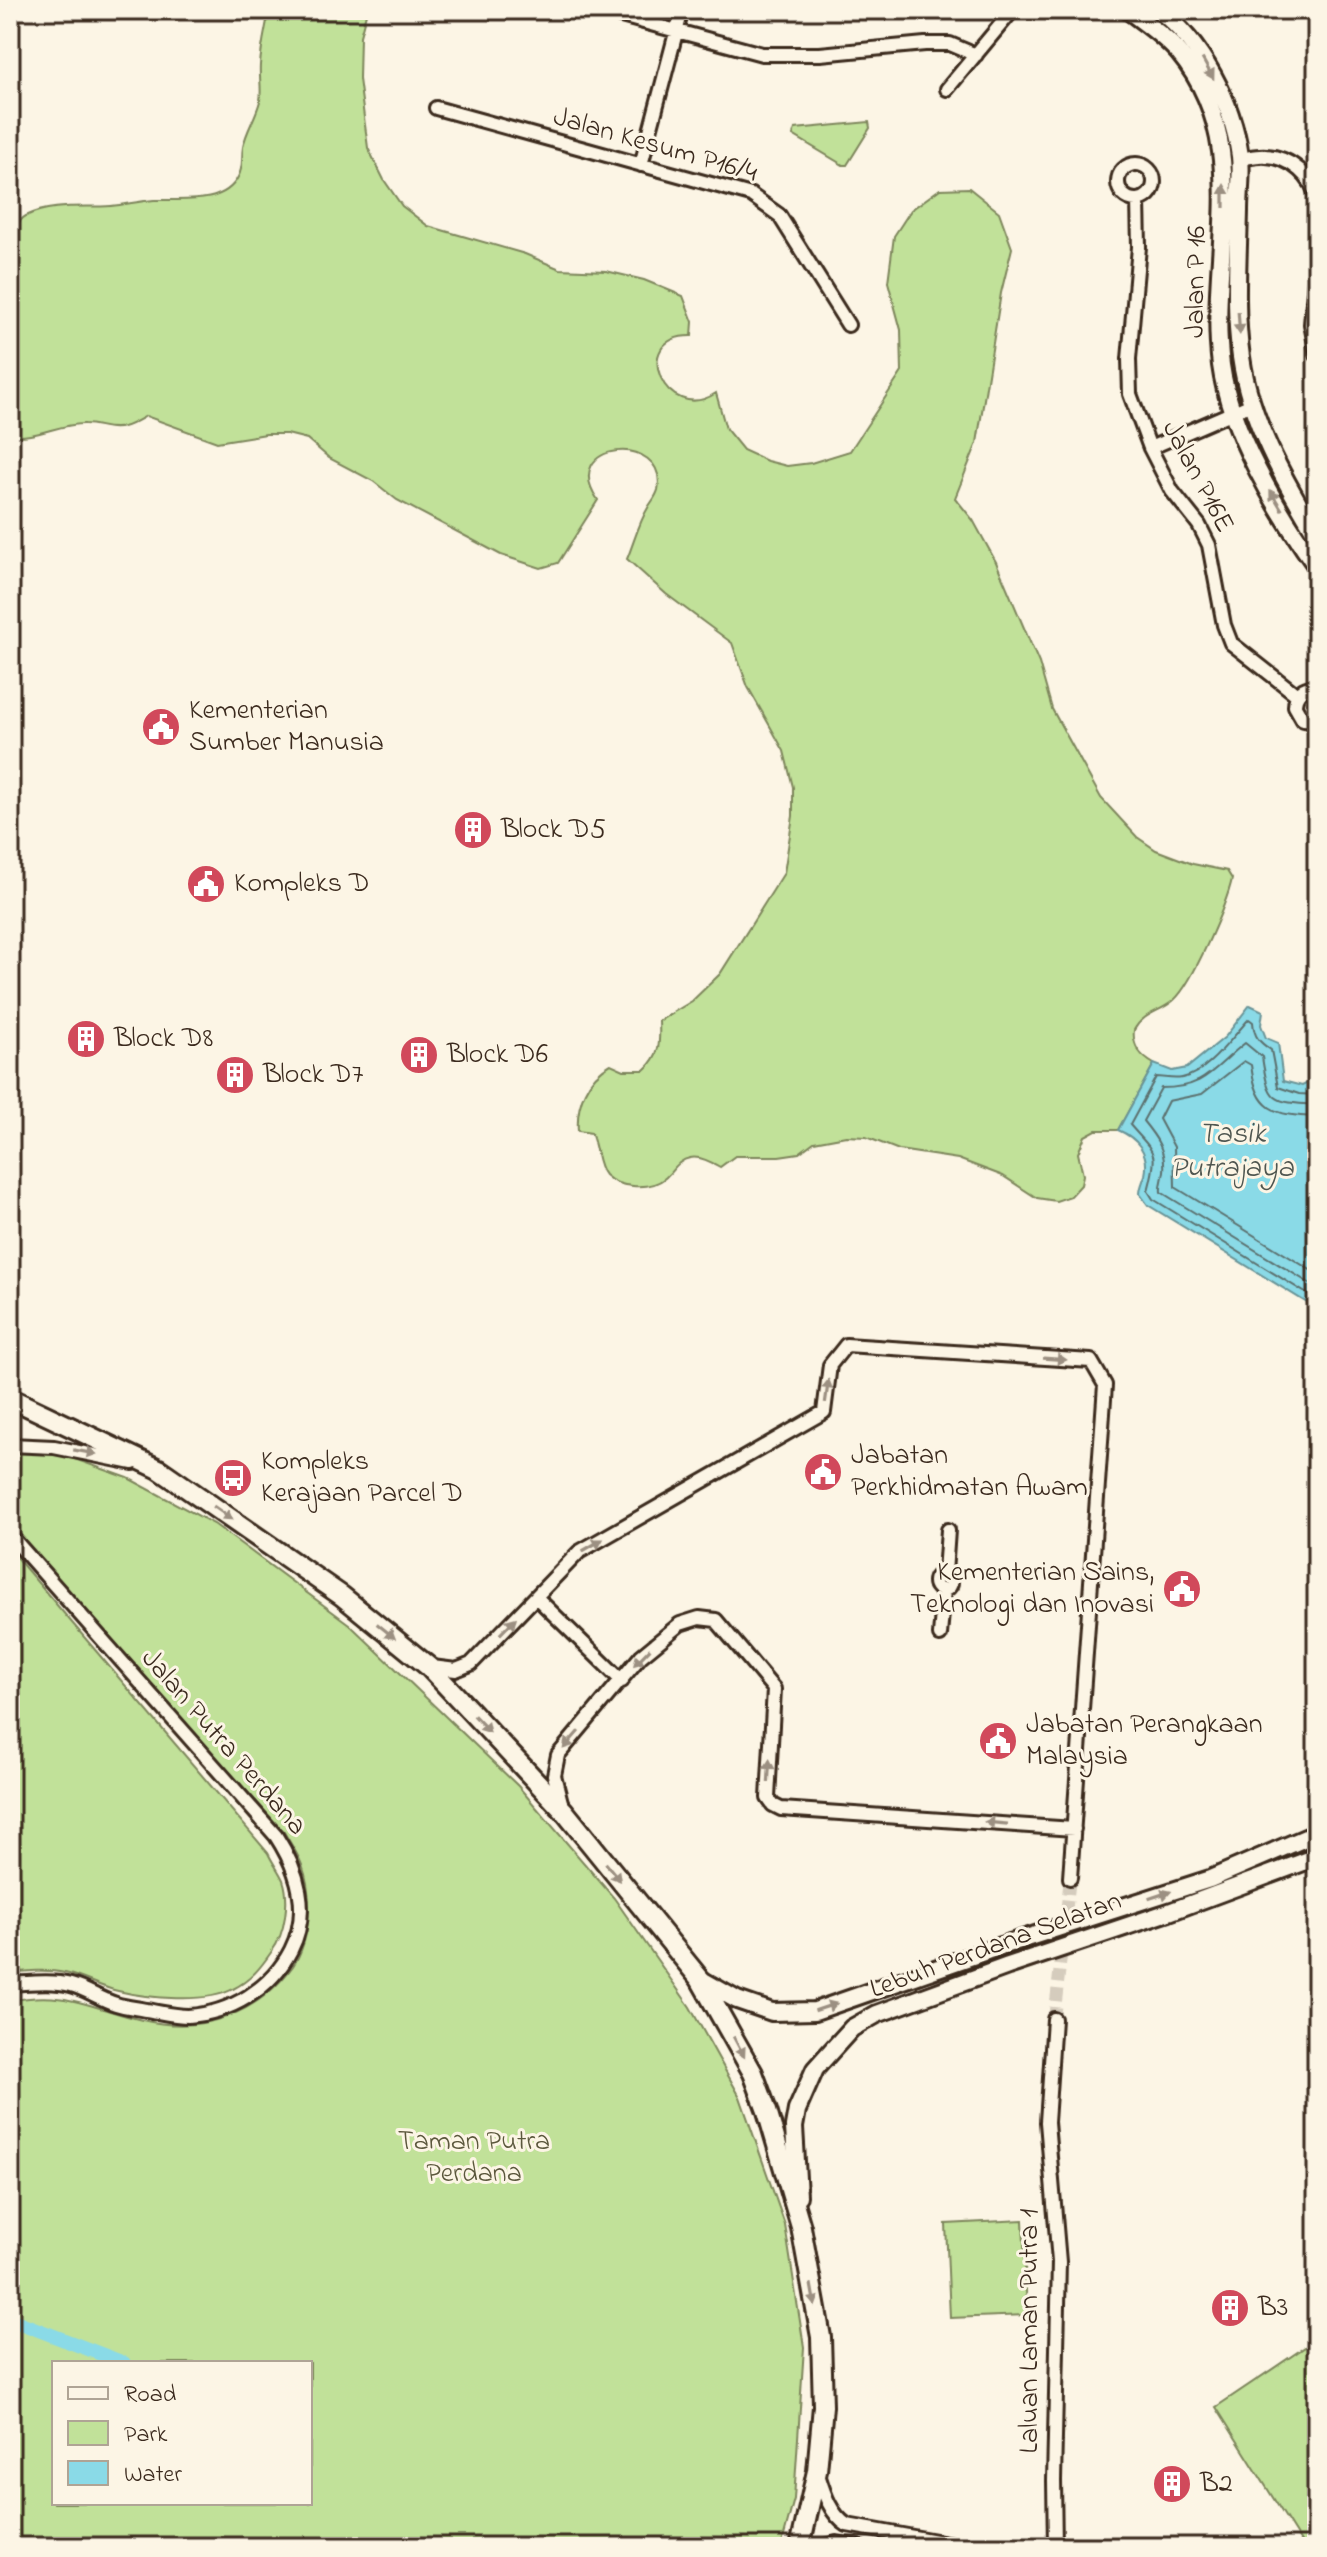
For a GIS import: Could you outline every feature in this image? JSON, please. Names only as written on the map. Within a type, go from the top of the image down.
[{"type":"main road","name":"Jalan P 16","points":[[1159,10],[1175,23],[1197,50],[1213,75],[1235,128],[1240,159],[1237,298],[1241,357],[1252,404],[1286,484],[1317,535]]},
{"type":"main road","name":"Jalan P 16","points":[[1134,13],[1181,55],[1195,77],[1220,136],[1225,195],[1219,298],[1221,364],[1231,413],[1262,476],[1317,567]]},
{"type":"main road","points":[[10,1398],[159,1469],[342,1596],[429,1667],[564,1811],[700,1979],[753,2073],[767,2111],[801,2227],[821,2337],[823,2406],[817,2471],[800,2547]]},
{"type":"main road","name":"Lebuh Perdana Selatan","points":[[700,1979],[737,2000],[772,2012],[815,2011],[1001,1946],[1210,1879],[1317,1833]]},
{"type":"main road","name":"Lebuh Perdana Selatan","points":[[801,2227],[795,2168],[794,2127],[797,2110],[815,2069],[852,2028],[877,2014],[1317,1857]]},
{"type":"street","points":[[599,10],[762,54],[820,54],[950,44],[976,55]]},
{"type":"street","points":[[620,10],[632,20]]},
{"type":"street","points":[[641,165],[682,10]]},
{"type":"street","points":[[947,89],[1012,11]]},
{"type":"street","name":"Jalan Kesum P16/4","points":[[436,108],[751,195],[779,215],[848,325]]},
{"type":"street","points":[[1240,159],[1266,155],[1284,160],[1301,170],[1316,191],[1317,201]]},
{"type":"street","name":"Jalan P16E","points":[[1138,200],[1139,247],[1129,359],[1130,394],[1150,448],[1172,491],[1199,525],[1209,545],[1224,625],[1231,643],[1297,695],[1295,706],[1299,716],[1309,722],[1317,721]]},
{"type":"street","points":[[1317,257],[1311,324],[1317,355]]},
{"type":"street","points":[[1150,448],[1252,404]]},
{"type":"street","points":[[1297,695],[1306,688],[1317,688]]},
{"type":"street","points":[[429,1667],[456,1670],[471,1664],[579,1552],[824,1412],[830,1365],[846,1345],[1091,1361],[1105,1385],[1070,1878]]},
{"type":"street","points":[[10,1445],[54,1447],[159,1469]]},
{"type":"street","points":[[940,1635],[944,1590],[936,1587],[935,1581],[937,1576],[945,1573],[948,1530]]},
{"type":"street","name":"Jalan Putra Perdana","points":[[10,1535],[276,1836],[292,1860],[300,1890],[301,1915],[297,1937],[287,1958],[273,1975],[239,2003],[212,2012],[185,2016],[117,2005],[70,1984],[10,1984]]},
{"type":"street","points":[[536,1597],[622,1681]]},
{"type":"street","points":[[564,1811],[554,1775],[558,1755],[641,1656],[680,1624],[699,1618],[716,1620],[774,1689],[768,1798],[773,1805],[781,1809],[1074,1829]]},
{"type":"street","name":"Laluan Laman Putra 1","points":[[1054,2019],[1047,2122],[1059,2262],[1055,2547]]},
{"type":"street","points":[[817,2471],[826,2498],[836,2515],[847,2525],[969,2547]]},
{"type":"street","points":[[822,2547],[837,2543],[859,2547]]},
{"type":"green space","points":[[269,10],[367,10],[360,36],[359,79],[368,148],[402,206],[428,226],[525,254],[560,269],[606,271],[644,280],[683,296],[693,322],[692,336],[672,340],[661,349],[658,363],[660,377],[669,390],[682,398],[698,400],[716,393],[726,429],[743,450],[767,461],[787,466],[811,463],[850,451],[902,372],[901,330],[888,282],[894,236],[911,210],[940,189],[969,188],[999,212],[1012,248],[1001,293],[977,443],[955,498],[973,520],[996,562],[1039,663],[1052,709],[1101,798],[1137,837],[1156,850],[1193,864],[1227,871],[1232,879],[1208,943],[1182,991],[1169,1004],[1143,1019],[1134,1030],[1138,1050],[1154,1064],[1118,1130],[1096,1130],[1085,1136],[1078,1153],[1083,1175],[1081,1185],[1071,1196],[1056,1201],[1037,1198],[1003,1176],[958,1159],[899,1150],[866,1137],[846,1136],[814,1142],[799,1153],[735,1156],[720,1167],[709,1161],[690,1158],[652,1185],[626,1185],[605,1175],[591,1133],[578,1131],[581,1101],[595,1076],[611,1064],[624,1070],[644,1070],[658,1048],[659,1021],[692,1001],[720,974],[784,873],[793,816],[793,787],[784,751],[748,687],[732,643],[666,594],[627,559],[642,519],[658,490],[657,471],[648,459],[633,452],[617,451],[602,456],[592,465],[589,480],[598,500],[558,563],[541,568],[501,555],[397,500],[373,481],[329,458],[307,439],[287,434],[266,434],[217,442],[146,416],[118,428],[76,424],[28,435],[10,435],[10,234],[23,218],[46,209],[200,199],[223,193],[240,173],[244,141],[260,101],[261,58]]},
{"type":"green space","points":[[869,122],[870,128],[847,165],[793,135],[795,129]]},
{"type":"green space","name":"Taman Putra Perdana","points":[[32,1451],[55,1452],[128,1478],[214,1524],[349,1624],[518,1786],[614,1898],[690,2007],[740,2097],[785,2225],[804,2347],[794,2499],[781,2547],[10,2547],[10,2001],[46,1997],[62,1999],[164,2024],[206,2022],[226,2017],[262,1998],[293,1966],[304,1943],[309,1903],[302,1865],[284,1832],[13,1533],[10,1528],[10,1457]]},
{"type":"green space","points":[[10,1550],[268,1853],[281,1877],[286,1907],[280,1936],[260,1968],[233,1989],[208,1997],[144,1996],[58,1972],[10,1973]]},
{"type":"green space","points":[[1023,2220],[1027,2315],[950,2318],[946,2224]]},
{"type":"green space","points":[[1317,2339],[1317,2547],[1304,2547],[1216,2407]]},
{"type":"water","name":"Tasik Putrajaya","points":[[1250,1005],[1263,1011],[1261,1025],[1266,1038],[1278,1043],[1283,1081],[1302,1086],[1308,1083],[1317,1089],[1317,1309],[1148,1205],[1140,1194],[1146,1167],[1144,1153],[1131,1137],[1118,1130],[1154,1064],[1172,1071],[1187,1068],[1225,1037]]},
{"type":"waterway","points":[[10,2319],[119,2361]]},
{"type":"tunnel","points":[[1054,2019],[1070,1878]]},
{"type":"place","name":"Kementerian Sumber Manusia","points":[[161,727]]},
{"type":"place","name":"Block D5","points":[[473,830]]},
{"type":"place","name":"Kompleks D","points":[[206,884]]},
{"type":"place","name":"Block D8","points":[[86,1039]]},
{"type":"place","name":"Block D6","points":[[419,1055]]},
{"type":"place","name":"Block D7","points":[[235,1075]]},
{"type":"place","name":"Jabatan Perkhidmatan Awam","points":[[823,1472]]},
{"type":"place","name":"Kompleks Kerajaan Parcel D","points":[[233,1478]]},
{"type":"place","name":"Kementerian Sains, Teknologi dan Inovasi","points":[[1182,1589]]},
{"type":"place","name":"Jabatan Perangkaan Malaysia","points":[[998,1741]]},
{"type":"place","name":"B3","points":[[1230,2308]]},
{"type":"place","name":"B2","points":[[1172,2484]]}]
